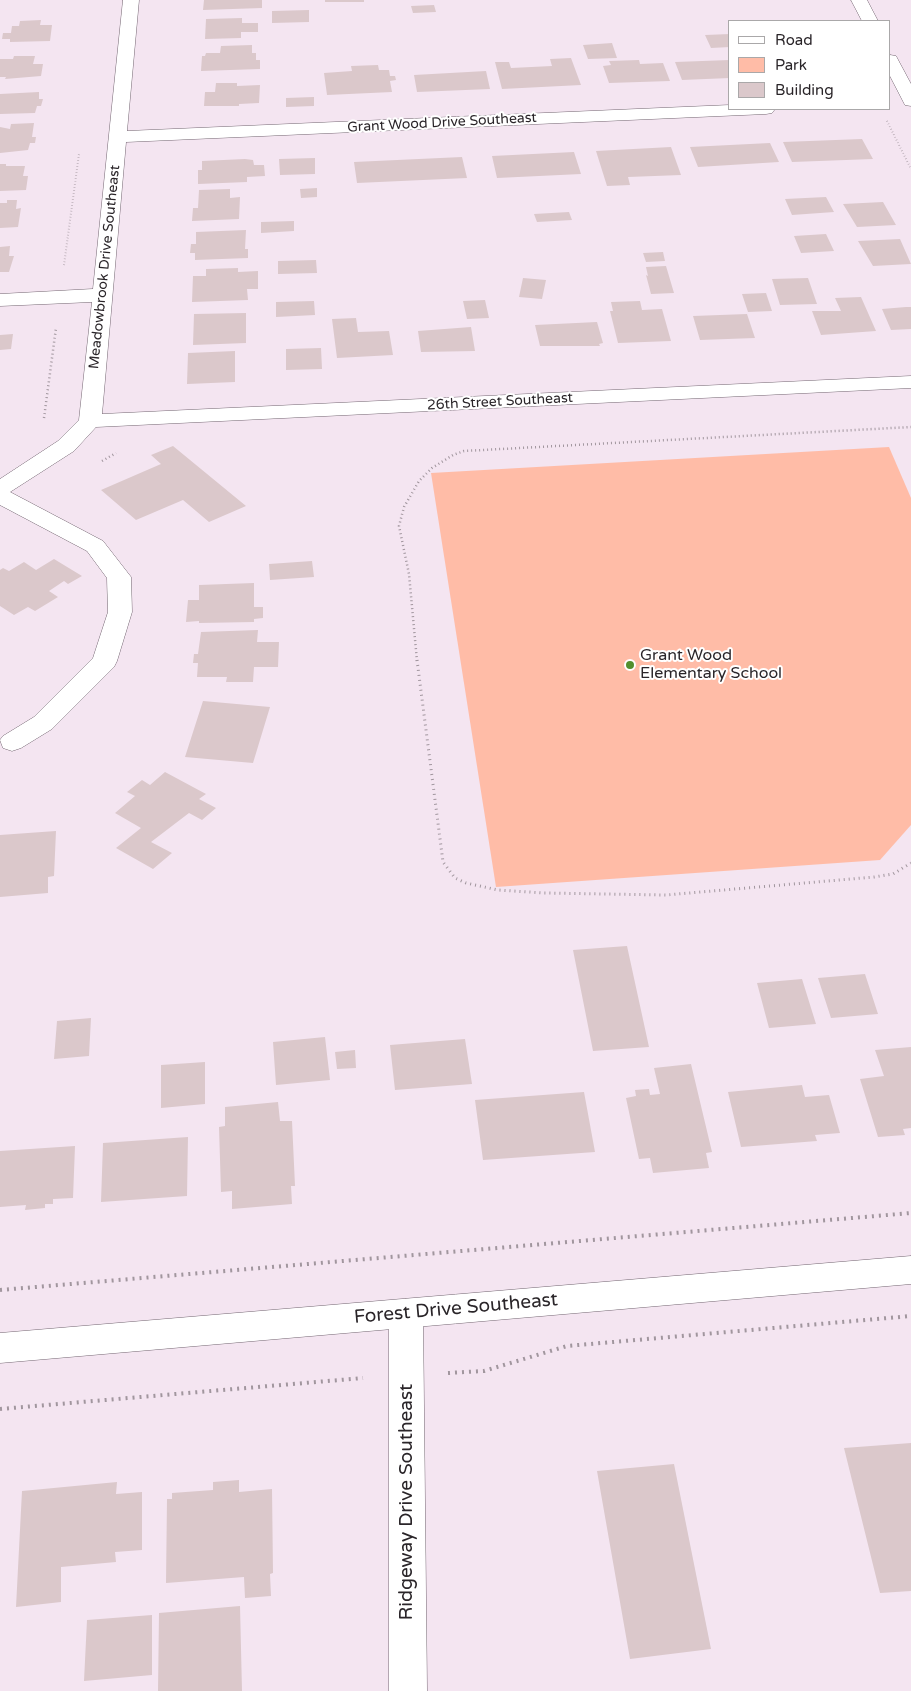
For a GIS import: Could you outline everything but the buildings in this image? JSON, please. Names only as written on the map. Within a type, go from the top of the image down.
[{"type":"street","name":"Meadowbrook Drive Southeast","points":[[90,421],[131,0]]},
{"type":"street","points":[[859,0],[869,20]]},
{"type":"street","points":[[891,63],[906,102]]},
{"type":"street","name":"Grant Wood Drive Southeast","points":[[118,137],[743,110]]},
{"type":"street","points":[[0,300],[102,295]]},
{"type":"street","name":"26th Street Southeast","points":[[90,421],[911,382]]},
{"type":"street","points":[[0,488],[66,446],[90,421]]},
{"type":"street","points":[[0,496],[95,546],[119,577],[120,612],[105,661],[43,723],[12,742]]},
{"type":"street","name":"Forest Drive Southeast","points":[[0,1348],[911,1270]]},
{"type":"street","name":"Ridgeway Drive Southeast","points":[[406,1314],[408,1691]]},
{"type":"path","points":[[885,117],[911,170]]},
{"type":"path","points":[[42,426],[56,321]]},
{"type":"path","points":[[911,427],[464,451],[453,455],[432,468],[419,481],[404,508],[398,526],[409,574],[417,660],[443,862],[455,878],[498,890],[544,893],[666,895],[874,878],[893,874],[911,863]]},
{"type":"path","points":[[0,1290],[911,1214]]},
{"type":"path","points":[[445,1374],[484,1371],[567,1346],[911,1316]]},
{"type":"path","points":[[0,1409],[369,1377]]},
{"type":"green space","name":"Grant Wood Elementary School","points":[[889,447],[911,498],[911,825],[880,860],[496,887],[431,473]]},
{"type":"place","name":"Grant Wood Elementary School","points":[[630,665]]}]
